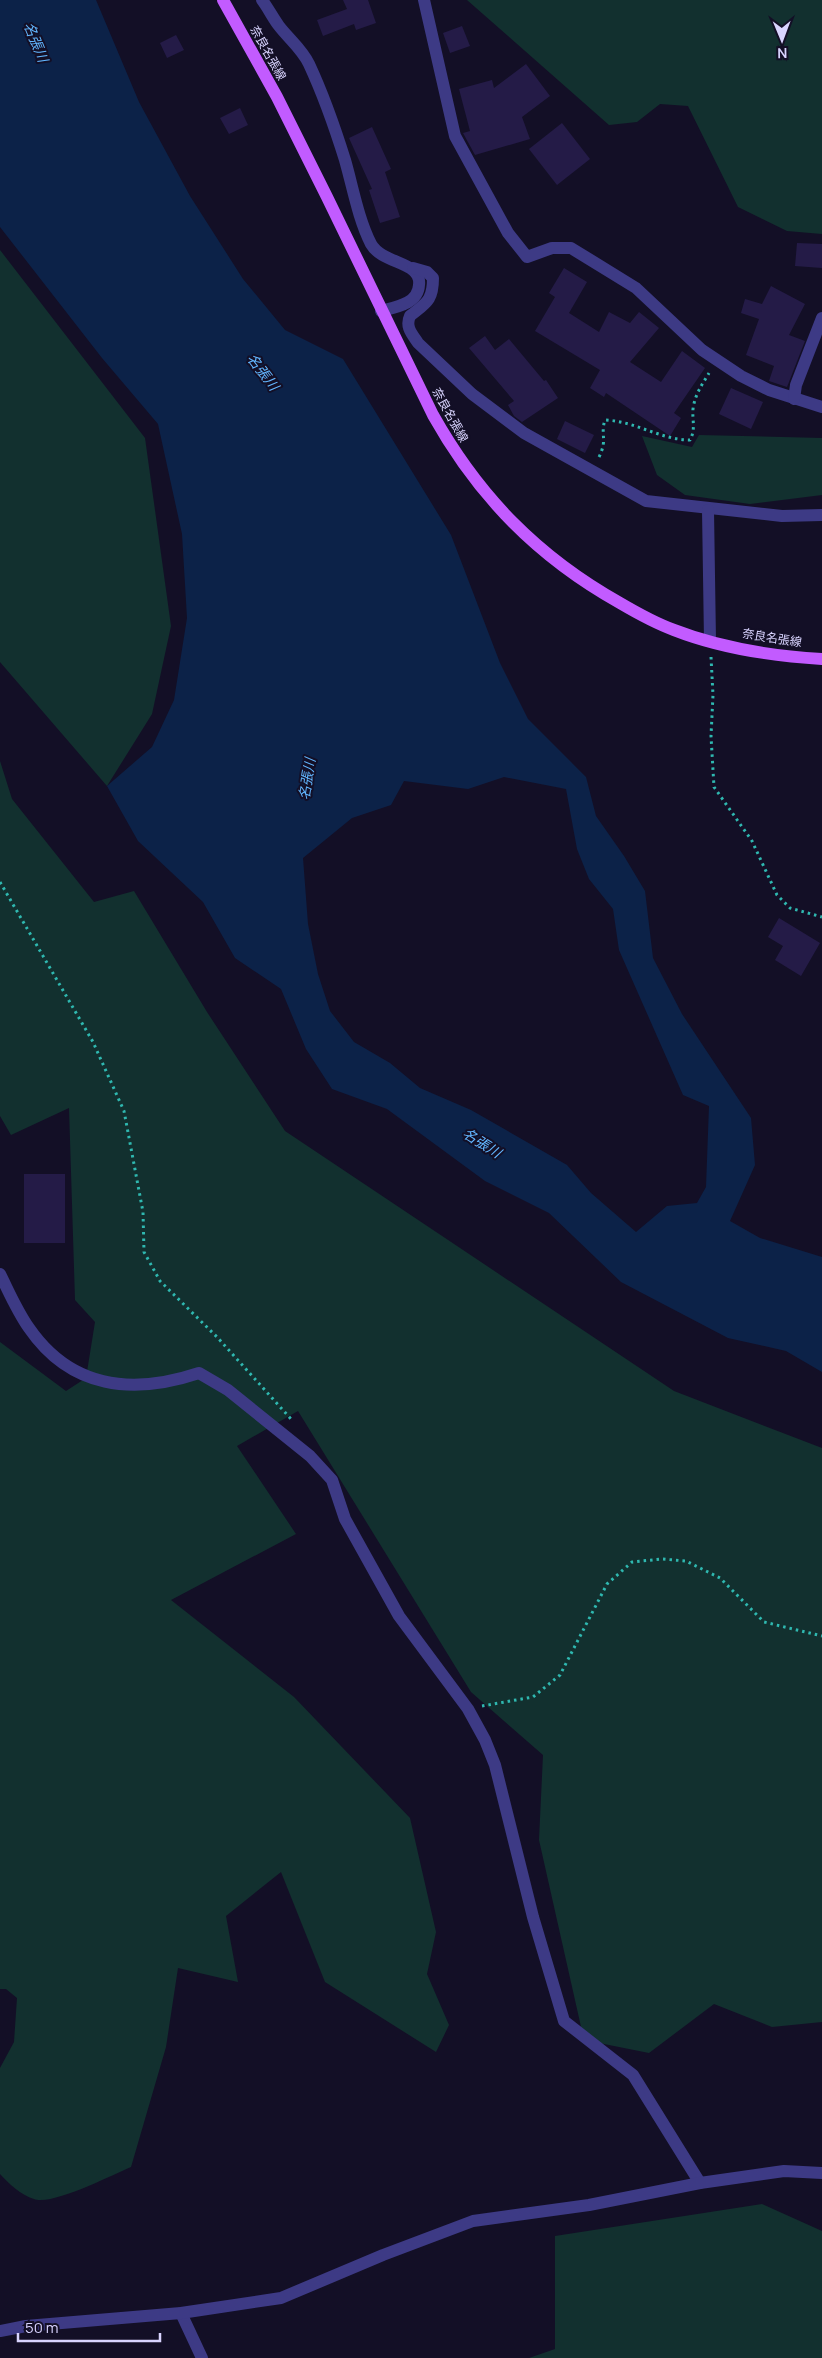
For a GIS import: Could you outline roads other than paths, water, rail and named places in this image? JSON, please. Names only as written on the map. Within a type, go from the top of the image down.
[{"type":"main road","name":"奈良名張線","points":[[223,0],[277,97],[450,446],[502,513],[540,550],[601,592],[673,630],[710,641],[793,657],[822,659]]},
{"type":"street","points":[[262,0],[279,26],[296,44],[309,62],[344,158],[360,217],[372,245],[383,257],[427,272],[432,278],[430,298],[423,308],[410,316],[408,327],[418,343],[472,394],[524,433],[646,501],[708,510],[782,516],[822,515]]},
{"type":"street","points":[[424,0],[455,136],[508,233],[527,257],[552,248],[571,248],[636,288],[717,361],[751,382],[794,399],[822,407]]},
{"type":"street","points":[[382,311],[402,305],[417,294],[420,284],[413,268]]},
{"type":"street","points":[[794,399],[796,385],[822,318]]},
{"type":"street","points":[[708,510],[710,641]]},
{"type":"street","points":[[0,1274],[30,1329],[45,1347],[73,1370],[110,1384],[131,1387],[175,1381],[199,1373],[228,1390],[310,1456],[332,1480],[345,1519],[399,1616],[468,1709],[485,1740],[495,1765],[535,1926],[564,2021],[633,2074],[700,2183]]},
{"type":"street","points":[[0,2330],[26,2326],[181,2313],[282,2298],[384,2254],[473,2221],[589,2205],[700,2183],[784,2170],[822,2173]]},
{"type":"street","points":[[181,2313],[202,2358]]},
{"type":"water","name":"名張川","points":[[0,0],[96,0],[139,102],[190,196],[243,279],[285,330],[343,359],[451,535],[500,663],[528,719],[586,777],[596,816],[624,856],[645,891],[653,958],[682,1014],[751,1118],[755,1165],[730,1221],[760,1238],[822,1257],[822,1372],[786,1351],[728,1338],[621,1282],[549,1213],[485,1181],[387,1109],[332,1089],[306,1049],[281,989],[235,958],[203,902],[138,841],[107,786],[152,747],[174,700],[187,618],[182,534],[158,424],[102,358],[0,227]],"holes":[[[504,777],[566,789],[577,849],[589,879],[613,909],[619,950],[683,1095],[709,1106],[706,1187],[697,1203],[667,1206],[636,1232],[591,1193],[567,1165],[471,1110],[420,1088],[390,1063],[354,1042],[330,1011],[318,974],[308,924],[303,858],[352,818],[391,805],[404,781],[468,789]]]}]
